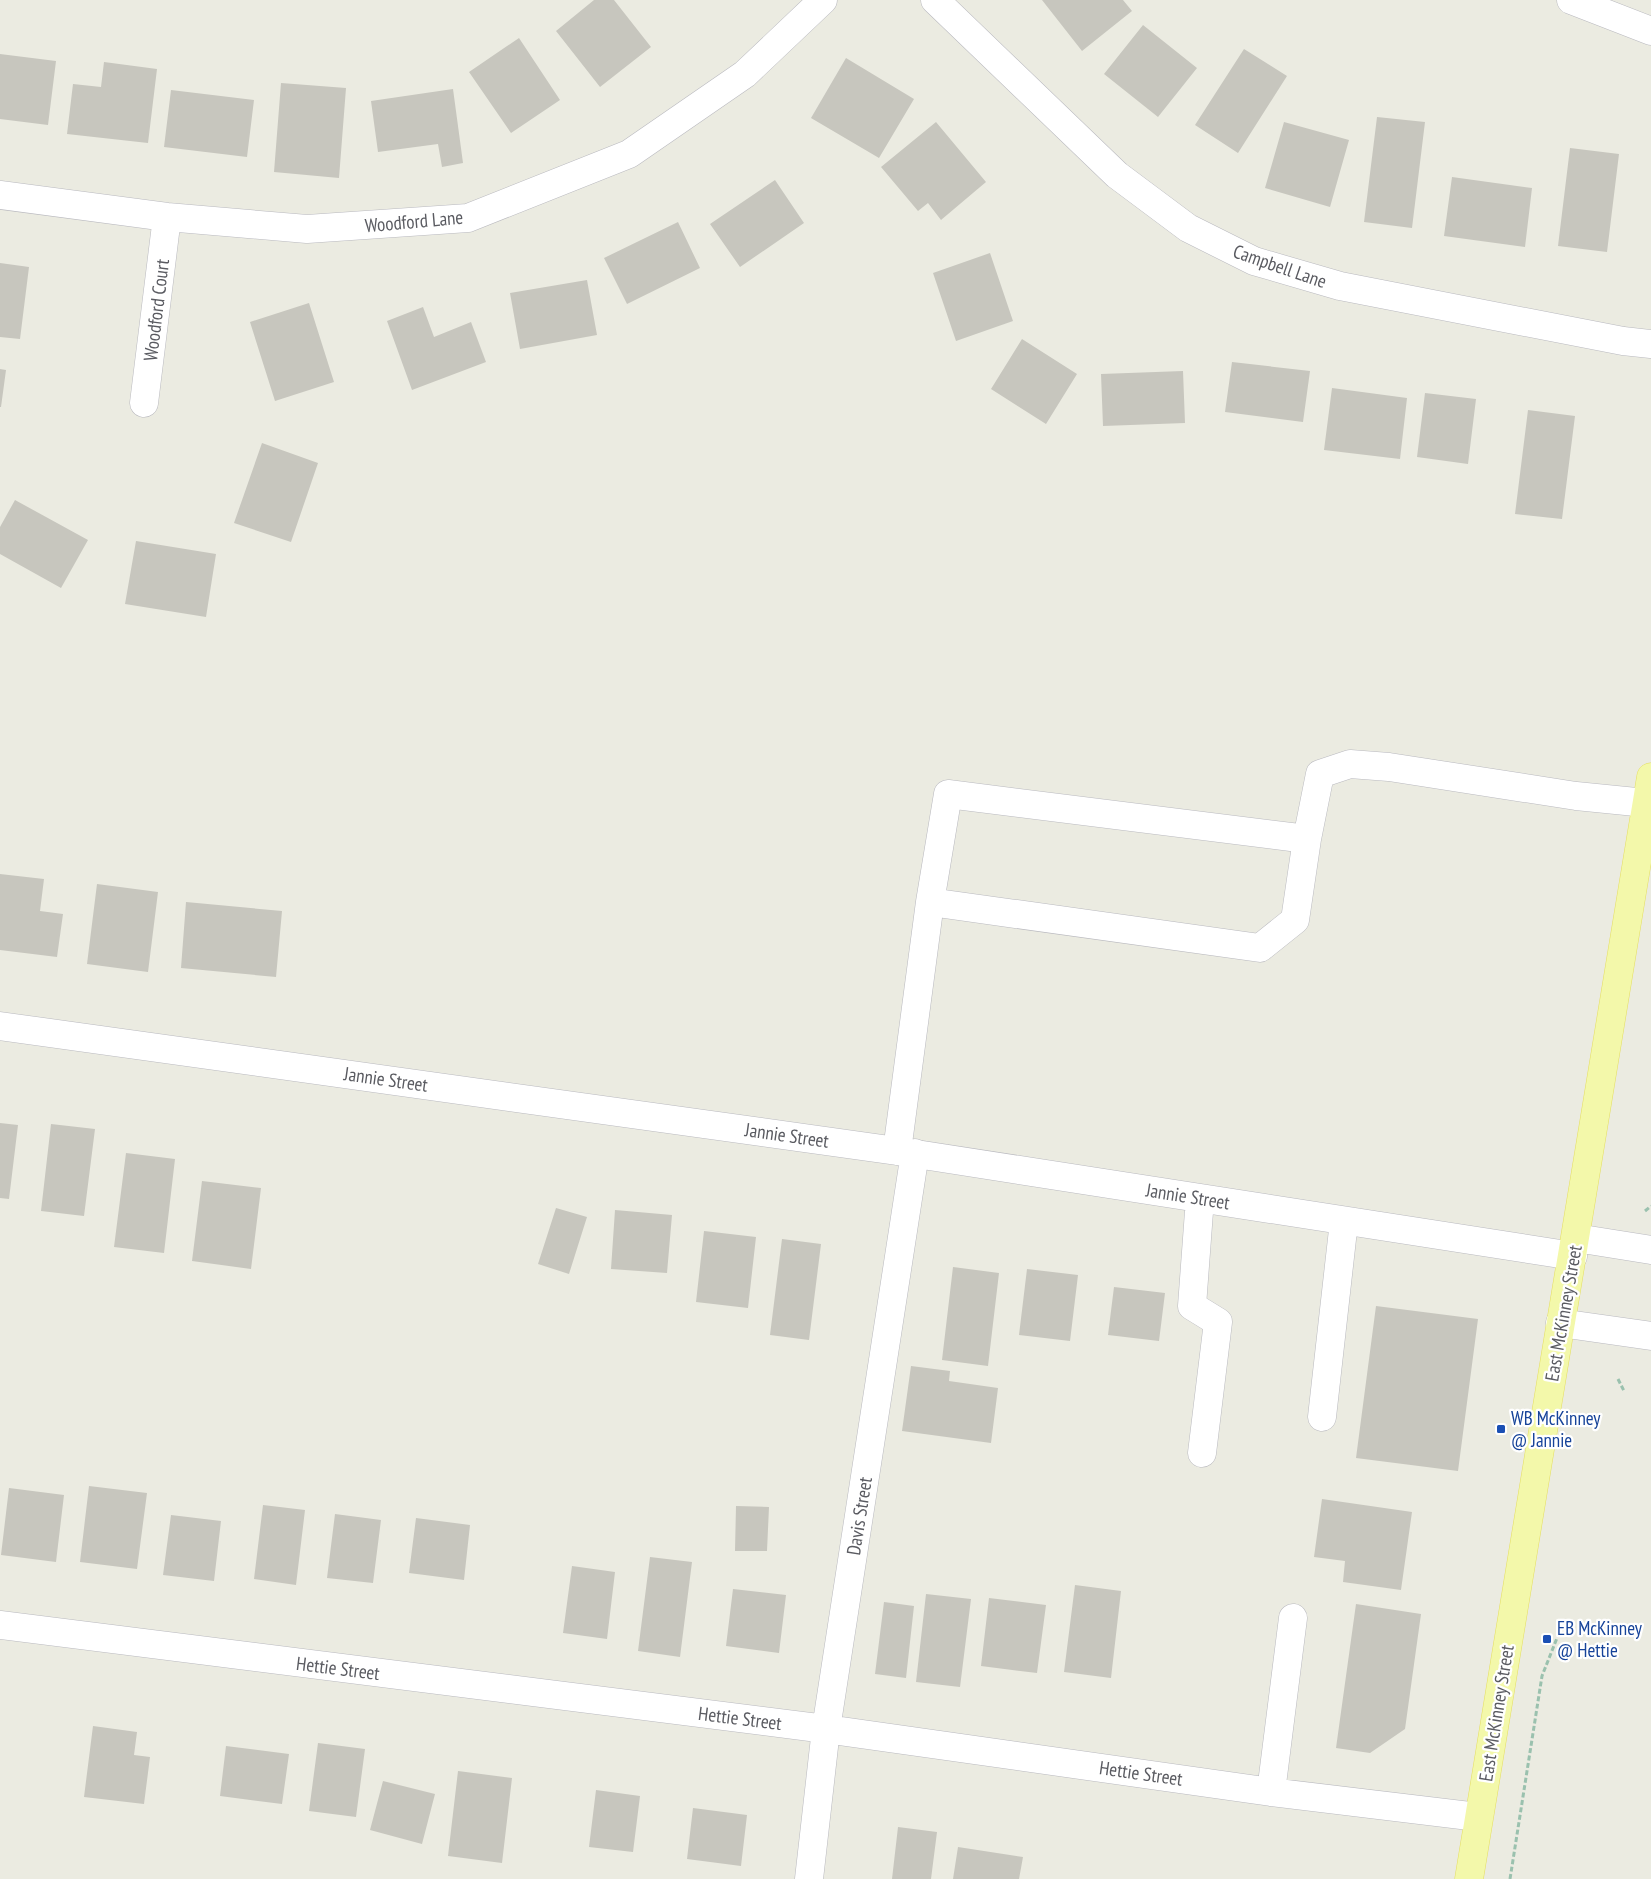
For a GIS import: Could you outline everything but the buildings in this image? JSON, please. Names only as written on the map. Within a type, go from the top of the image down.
[{"type":"main road","name":"East McKinney Street","points":[[1469,1879],[1651,777]]},
{"type":"street","name":"Woodford Lane","points":[[0,195],[167,217],[307,229],[468,218],[629,154],[745,74],[823,0]]},
{"type":"street","name":"Campbell Lane","points":[[935,0],[1117,175],[1188,228],[1254,261],[1340,286],[1623,341],[1651,344]]},
{"type":"street","points":[[1576,1],[1651,31]]},
{"type":"street","name":"Woodford Court","points":[[144,403],[167,217]]},
{"type":"street","points":[[930,902],[1260,948],[1295,920],[1307,839],[1320,774],[1350,764],[1388,767],[1576,796],[1646,803]]},
{"type":"street","name":"Davis Street","points":[[809,1879],[826,1729],[906,1152],[930,902],[948,794],[1307,839]]},
{"type":"street","name":"Jannie Street","points":[[0,1026],[906,1152],[1344,1221],[1574,1247],[1651,1250]]},
{"type":"street","points":[[1200,1198],[1192,1306],[1218,1322],[1202,1454]]},
{"type":"street","points":[[1322,1417],[1344,1221]]},
{"type":"street","points":[[1560,1322],[1651,1336]]},
{"type":"street","points":[[1271,1792],[1293,1618]]},
{"type":"street","name":"Hettie Street","points":[[0,1625],[826,1729],[1271,1792],[1478,1817]]},
{"type":"path","points":[[1645,1211],[1651,1206]]},
{"type":"path","points":[[1618,1379],[1624,1392]]},
{"type":"path","points":[[1510,1879],[1542,1676],[1557,1638]]},
{"type":"place","name":"WB McKinney @ Jannie","points":[[1501,1429]]},
{"type":"place","name":"EB McKinney @ Hettie","points":[[1547,1639]]}]
